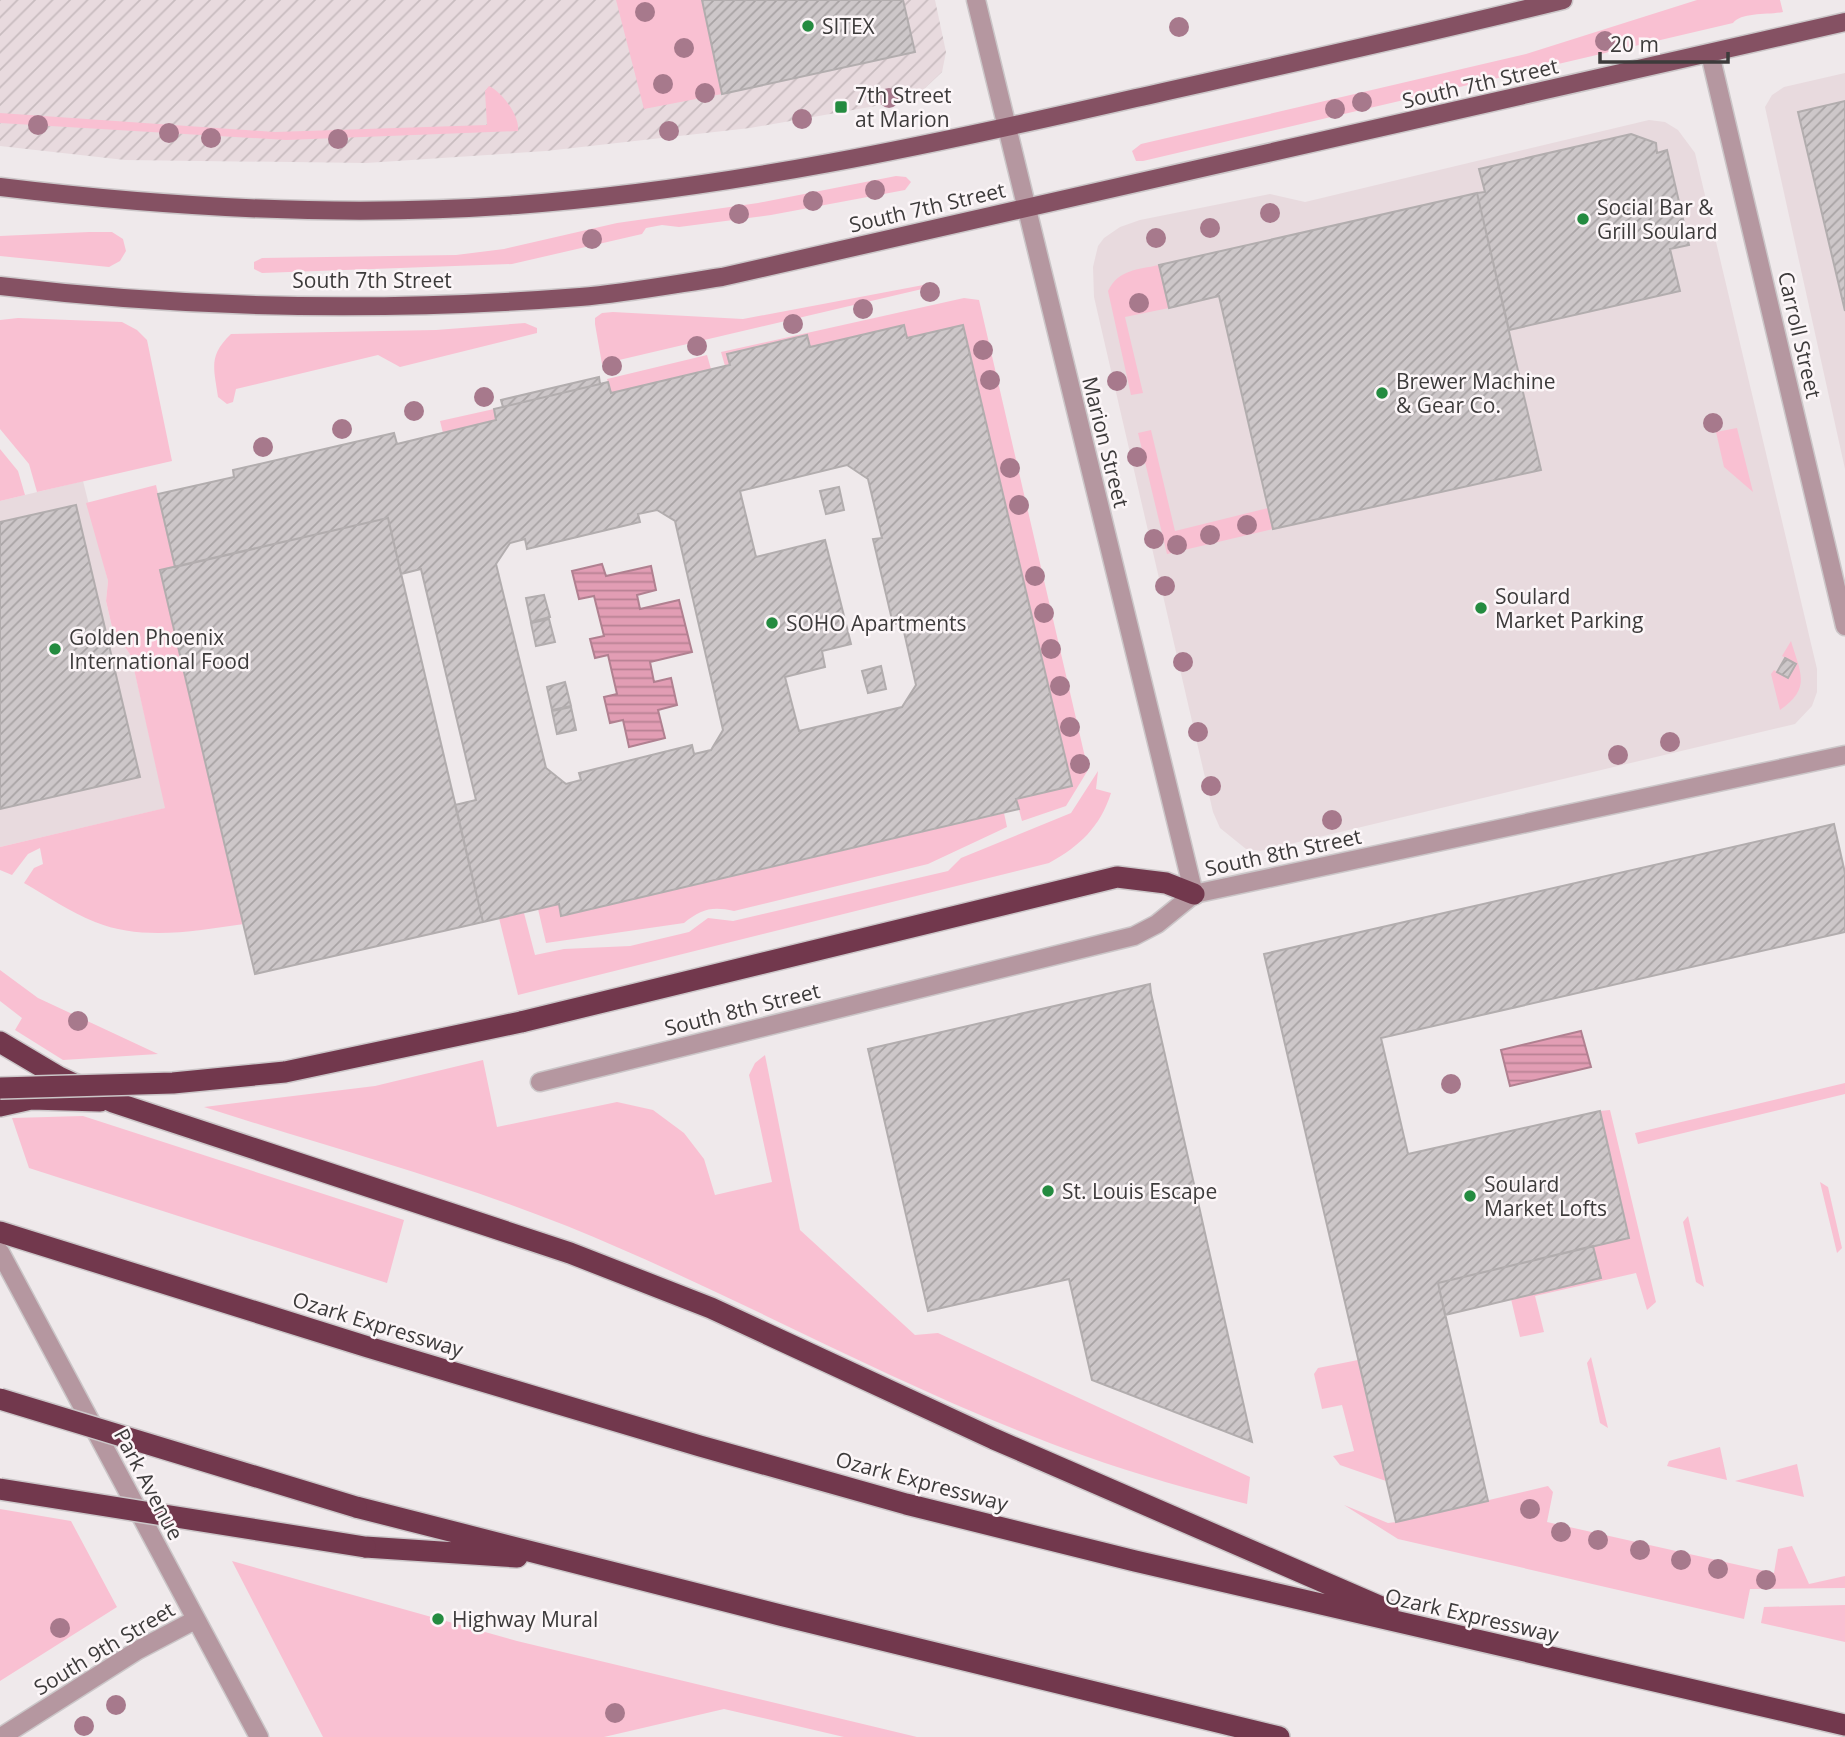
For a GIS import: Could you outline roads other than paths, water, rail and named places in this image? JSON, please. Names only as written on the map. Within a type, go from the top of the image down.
[{"type":"highway","points":[[0,1088],[173,1083],[285,1072],[520,1023],[1117,877],[1166,883],[1194,894]]},
{"type":"highway","points":[[0,1042],[59,1077],[113,1102],[570,1253],[710,1308],[994,1439],[1438,1632]]},
{"type":"highway","points":[[0,1106],[31,1099],[113,1102]]},
{"type":"highway","name":"Ozark Expressway","points":[[0,1232],[368,1347],[906,1504],[1438,1632],[1845,1725]]},
{"type":"highway","points":[[0,1399],[356,1507],[547,1557],[1279,1737]]},
{"type":"highway","points":[[0,1489],[365,1546],[494,1558],[547,1557]]},
{"type":"main road","points":[[0,187],[111,201],[225,209],[418,210],[514,205],[652,192],[887,154],[1563,0]]},
{"type":"main road","name":"South 7th Street","points":[[1,286],[177,300],[344,305],[581,297],[722,277],[1845,22]]},
{"type":"street","name":"Marion Street","points":[[976,0],[1004,128],[1194,894]]},
{"type":"street","name":"Carroll Street","points":[[1710,54],[1845,626]]},
{"type":"street","name":"South 8th Street","points":[[540,1082],[1134,936],[1157,924],[1194,894],[1845,755]]},
{"type":"street","name":"Park Avenue","points":[[0,1252],[259,1737]]},
{"type":"street","name":"South 9th Street","points":[[1,1737],[138,1650],[195,1620]]},
{"type":"place","name":"SITEX","points":[[808,26]]},
{"type":"place","name":"7th Street at Marion","points":[[841,107]]},
{"type":"place","name":"Social Bar & Grill Soulard","points":[[1583,219]]},
{"type":"place","name":"Brewer Machine & Gear Co.","points":[[1382,393]]},
{"type":"place","name":"Soulard Market Parking","points":[[1481,608]]},
{"type":"place","name":"SOHO Apartments","points":[[772,623]]},
{"type":"place","name":"Golden Phoenix International Food","points":[[55,649]]},
{"type":"place","name":"St. Louis Escape","points":[[1048,1191]]},
{"type":"place","name":"Soulard Market Lofts","points":[[1470,1196]]},
{"type":"place","name":"Highway Mural","points":[[438,1619]]}]
